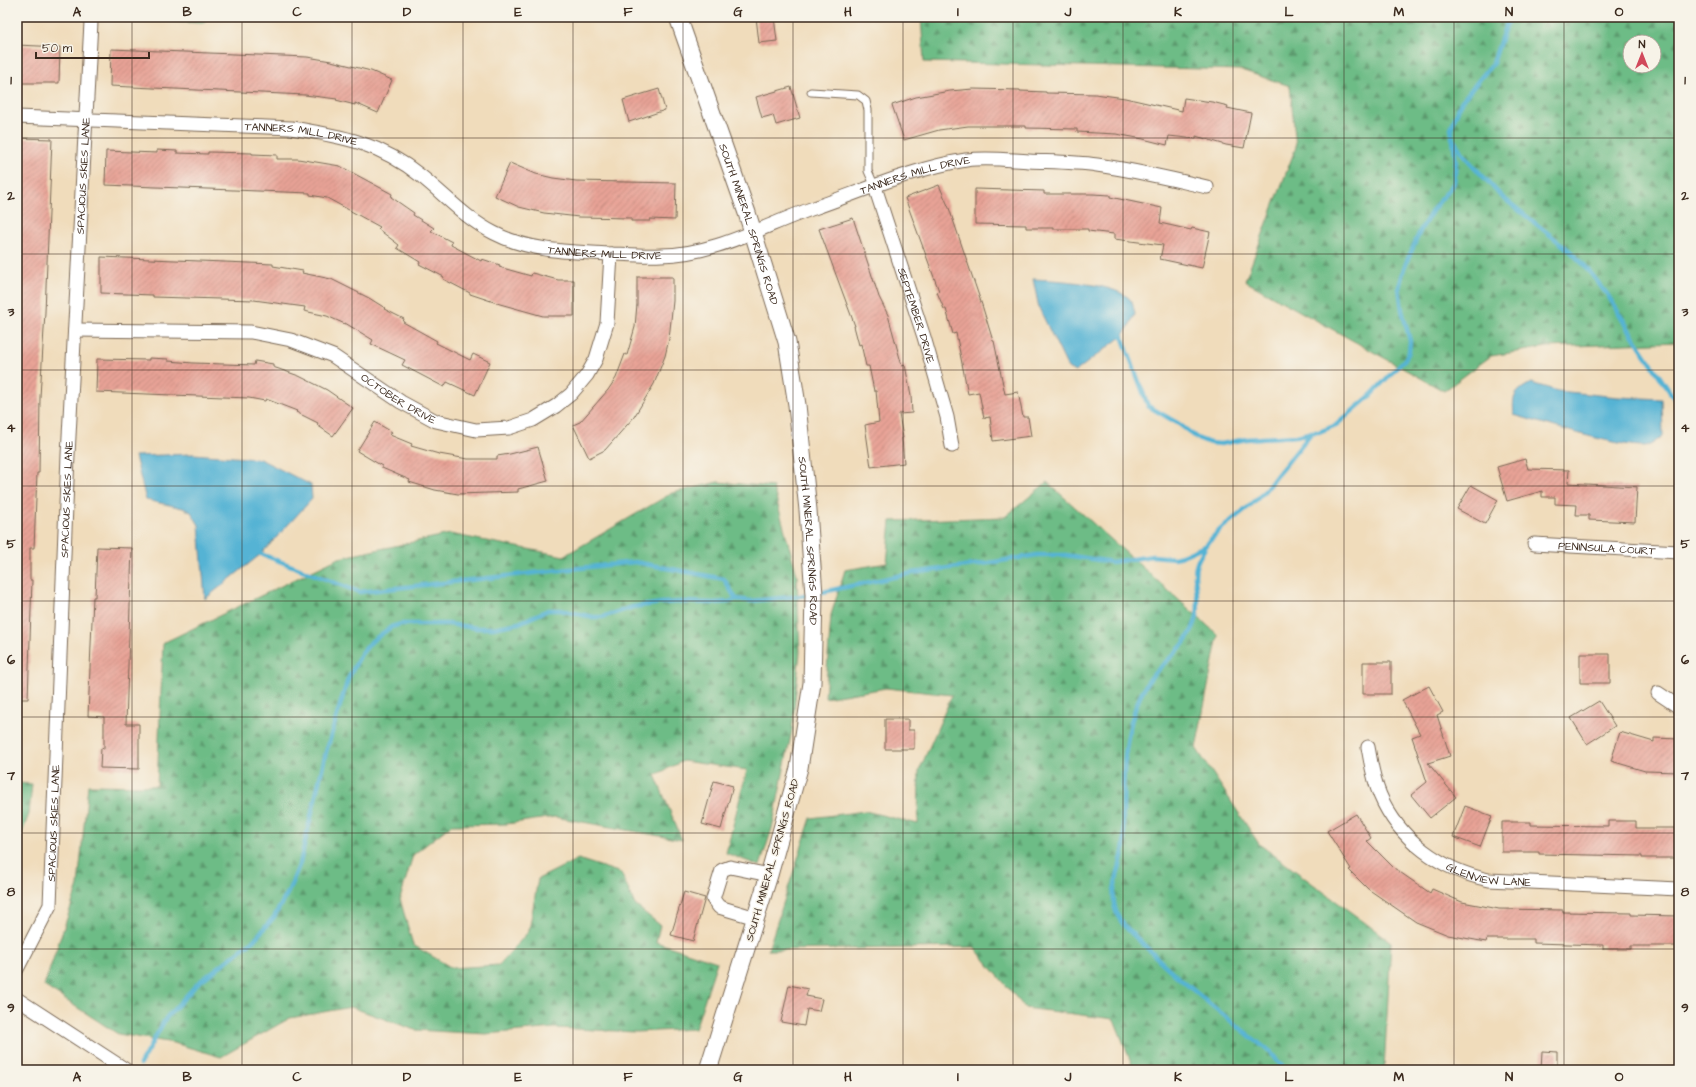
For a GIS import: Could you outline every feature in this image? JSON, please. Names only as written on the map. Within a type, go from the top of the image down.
[{"type":"street","name":"SOUTH MINERAL SPRINGS ROAD","points":[[678,17],[754,232],[783,327],[793,376],[808,510],[814,595],[812,683],[794,789],[756,918],[708,1070]]},
{"type":"street","name":"SPACIOUS SKIES LANE","points":[[17,969],[50,905],[75,330],[91,22]]},
{"type":"street","name":"TANNERS MILL DRIVE","points":[[17,117],[291,128],[334,134],[369,144],[394,157],[421,176],[478,223],[494,234],[544,249],[611,254],[663,256],[695,252],[754,232],[798,214],[911,174],[968,160],[1095,165],[1132,170],[1207,187]]},
{"type":"street","name":"SEPTEMBER DRIVE","points":[[875,187],[924,337],[947,417],[952,446]]},
{"type":"street","name":"OCTOBER DRIVE","points":[[75,330],[251,332],[291,340],[332,356],[401,402],[436,421],[476,430],[509,428],[533,420],[556,406],[571,394],[587,375],[596,359],[607,323],[611,254]]},
{"type":"street","name":"PENINSULA COURT","points":[[1534,544],[1679,552]]},
{"type":"street","points":[[1658,693],[1679,707]]},
{"type":"street","name":"GLENVIEW LANE","points":[[1368,747],[1373,774],[1388,812],[1400,829],[1414,844],[1430,856],[1454,869],[1476,877],[1496,880],[1679,889]]},
{"type":"street","points":[[756,918],[719,907],[713,899],[722,870],[730,867],[769,875]]},
{"type":"street","points":[[17,999],[126,1070]]},
{"type":"lane","points":[[811,92],[858,95],[866,102],[868,110],[868,171],[875,187]]},
{"type":"green space","points":[[66,17],[209,17],[203,23]]},
{"type":"green space","points":[[921,17],[1679,17],[1679,91],[1674,100],[1679,130],[1679,342],[1547,347],[1491,356],[1444,391],[1245,281],[1296,147],[1290,86],[1241,70],[924,62]]},
{"type":"green space","points":[[718,482],[773,487],[797,575],[800,652],[792,730],[772,828],[760,866],[726,853],[747,770],[683,761],[655,775],[682,840],[555,817],[506,824],[451,825],[413,855],[400,899],[413,945],[452,968],[499,965],[529,931],[538,879],[578,859],[621,873],[635,905],[660,925],[656,942],[717,962],[695,1029],[636,1032],[555,1028],[486,1034],[415,1030],[351,1007],[290,1018],[221,1057],[174,1043],[118,1034],[44,986],[78,886],[88,785],[157,786],[163,643],[339,558],[450,534],[564,556],[672,493]]},
{"type":"green space","points":[[1047,482],[1218,635],[1196,748],[1259,844],[1391,942],[1384,1070],[1134,1070],[1114,1019],[1025,1008],[974,947],[768,950],[811,818],[865,811],[918,824],[919,771],[952,695],[886,688],[825,698],[831,615],[845,570],[887,563],[891,521],[1005,517]]},
{"type":"green space","points":[[17,783],[32,784],[29,814],[17,846]]},
{"type":"water","points":[[1033,279],[1086,284],[1115,291],[1126,296],[1132,302],[1135,314],[1122,336],[1075,372],[1068,368],[1039,308]]},
{"type":"water","points":[[1531,383],[1558,391],[1618,397],[1662,399],[1663,436],[1650,445],[1640,446],[1625,444],[1584,435],[1514,415],[1513,403],[1515,395]]},
{"type":"water","points":[[193,454],[260,459],[311,485],[312,499],[261,554],[205,599],[199,525],[191,512],[183,508],[146,500],[135,456]]},
{"type":"building","points":[[756,17],[774,17],[777,41],[759,43]]},
{"type":"building","points":[[17,45],[60,47],[59,83],[17,83]]},
{"type":"building","points":[[111,49],[307,57],[331,61],[371,71],[392,80],[378,113],[355,103],[355,105],[336,100],[337,99],[305,95],[110,86]]},
{"type":"building","points":[[791,87],[800,118],[776,125],[773,115],[762,118],[756,97]]},
{"type":"building","points":[[659,89],[665,110],[629,122],[623,100]]},
{"type":"building","points":[[973,89],[1095,94],[1125,98],[1182,111],[1184,98],[1212,102],[1228,106],[1227,108],[1251,113],[1244,148],[1226,145],[1196,136],[1196,139],[1169,136],[1167,145],[1116,134],[1077,132],[1077,129],[1026,128],[1026,126],[968,126],[939,130],[904,140],[892,105],[916,97],[950,91]]},
{"type":"building","points":[[17,138],[52,139],[40,397],[39,473],[37,473],[34,548],[30,548],[30,580],[32,580],[28,699],[17,699]]},
{"type":"building","points":[[157,150],[177,151],[177,153],[208,154],[208,152],[277,155],[277,159],[298,159],[340,166],[392,194],[391,197],[414,213],[413,215],[434,228],[431,231],[452,242],[451,245],[481,261],[482,259],[500,265],[499,267],[531,276],[532,273],[558,280],[574,280],[574,316],[543,316],[470,294],[443,279],[444,277],[419,264],[420,262],[397,248],[399,245],[378,229],[380,227],[327,198],[310,195],[310,193],[105,185],[106,151],[157,153]]},
{"type":"building","points":[[510,163],[536,174],[576,181],[676,183],[675,220],[650,219],[650,221],[631,221],[631,218],[579,217],[544,213],[519,207],[495,196]]},
{"type":"building","points":[[939,185],[949,208],[994,341],[1005,394],[1018,392],[1023,417],[1028,417],[1031,436],[993,441],[990,417],[984,418],[979,392],[968,394],[956,333],[953,334],[946,309],[944,309],[937,292],[939,291],[905,198]]},
{"type":"building","points":[[975,189],[1044,191],[1044,194],[1110,195],[1110,197],[1162,208],[1160,223],[1191,230],[1192,228],[1210,232],[1202,268],[1160,259],[1163,245],[1114,239],[1114,234],[1088,231],[1088,229],[1026,228],[1026,225],[975,224]]},
{"type":"building","points":[[853,218],[879,297],[888,315],[902,366],[905,365],[911,396],[912,413],[899,414],[903,438],[904,463],[871,467],[865,425],[879,422],[876,391],[874,391],[869,366],[866,366],[855,326],[819,229]]},
{"type":"building","points":[[101,257],[273,264],[273,266],[303,271],[302,273],[331,279],[369,298],[385,308],[384,309],[404,319],[403,322],[437,341],[436,343],[470,360],[473,354],[490,362],[475,395],[447,382],[444,387],[402,365],[405,360],[371,344],[373,340],[345,323],[327,316],[304,311],[305,307],[254,300],[153,297],[153,295],[101,293]]},
{"type":"building","points":[[637,277],[673,277],[673,301],[669,339],[665,356],[654,384],[634,417],[605,450],[589,458],[573,425],[580,422],[608,390],[616,378],[625,354],[627,355],[635,327]]},
{"type":"building","points":[[149,358],[193,363],[254,365],[255,361],[273,364],[273,367],[299,376],[327,390],[353,408],[333,436],[317,425],[318,423],[296,412],[297,411],[266,399],[265,401],[249,398],[96,392],[97,359],[149,360]]},
{"type":"building","points":[[375,422],[392,432],[390,435],[412,444],[411,446],[439,454],[468,459],[497,459],[497,456],[538,447],[548,481],[518,489],[518,492],[458,494],[435,490],[409,482],[410,480],[382,468],[382,466],[357,451]]},
{"type":"building","points":[[1525,459],[1528,469],[1569,470],[1568,483],[1637,487],[1635,522],[1589,520],[1589,515],[1576,515],[1577,505],[1555,504],[1555,497],[1542,497],[1542,491],[1507,501],[1497,467]]},
{"type":"building","points":[[1471,485],[1498,500],[1485,524],[1457,509]]},
{"type":"building","points":[[97,547],[132,548],[126,724],[139,724],[139,769],[100,768],[101,748],[104,749],[104,717],[88,716],[93,597],[95,597]]},
{"type":"building","points":[[1580,654],[1610,654],[1610,683],[1580,683]]},
{"type":"building","points":[[1363,662],[1391,662],[1391,694],[1363,694]]},
{"type":"building","points":[[1429,686],[1443,712],[1437,715],[1450,756],[1428,763],[1456,797],[1430,818],[1411,795],[1427,782],[1412,737],[1420,734],[1402,700]]},
{"type":"building","points":[[1599,701],[1615,726],[1587,744],[1571,718]]},
{"type":"building","points":[[885,719],[908,719],[908,730],[914,730],[914,749],[885,749]]},
{"type":"building","points":[[1620,732],[1654,742],[1654,738],[1679,739],[1679,772],[1645,771],[1611,761]]},
{"type":"building","points":[[714,781],[733,786],[721,829],[702,824]]},
{"type":"building","points":[[1465,806],[1492,816],[1480,847],[1453,837]]},
{"type":"building","points":[[1356,814],[1371,838],[1367,841],[1394,868],[1430,893],[1432,889],[1462,902],[1499,909],[1563,910],[1563,912],[1631,913],[1631,915],[1679,916],[1679,946],[1631,946],[1631,949],[1603,949],[1603,945],[1534,943],[1534,939],[1487,939],[1486,942],[1448,935],[1416,922],[1368,889],[1349,870],[1351,869],[1327,831]]},
{"type":"building","points":[[1608,821],[1636,821],[1636,828],[1679,828],[1679,858],[1539,854],[1539,852],[1502,852],[1502,822],[1531,822],[1531,825],[1608,826]]},
{"type":"building","points":[[684,892],[705,898],[693,941],[671,935]]},
{"type":"building","points":[[789,985],[808,989],[806,996],[822,999],[819,1011],[807,1009],[804,1026],[781,1022]]},
{"type":"building","points":[[1542,1051],[1557,1052],[1557,1070],[1541,1070]]},
{"type":"waterway","points":[[1122,336],[1148,406],[1179,424],[1197,438],[1210,443],[1221,444],[1247,439],[1297,436],[1312,432],[1319,432],[1336,425],[1370,396],[1405,359],[1409,352],[1410,341],[1402,310],[1399,288],[1404,268],[1421,229],[1434,208],[1454,183],[1456,160],[1451,128],[1461,102],[1493,63],[1510,17]]},
{"type":"waterway","points":[[1452,138],[1468,160],[1501,196],[1569,250],[1585,266],[1607,294],[1679,406]]},
{"type":"waterway","points":[[1285,1070],[1271,1053],[1189,987],[1129,931],[1118,916],[1115,907],[1114,890],[1124,845],[1124,770],[1125,754],[1131,722],[1142,692],[1148,681],[1180,648],[1193,629],[1198,609],[1195,582],[1195,569],[1198,561],[1211,539],[1262,494],[1312,432]]},
{"type":"waterway","points":[[818,593],[912,573],[1037,555],[1065,555],[1112,562],[1153,556],[1174,558],[1207,545]]},
{"type":"waterway","points":[[257,551],[261,554],[359,592],[635,562],[724,579],[736,599]]},
{"type":"waterway","points":[[140,1064],[166,1018],[198,983],[254,940],[274,917],[288,892],[300,863],[326,752],[348,679],[361,654],[372,641],[391,627],[401,624],[448,624],[477,628],[493,628],[519,623],[548,610],[560,610],[593,617],[602,617],[633,607],[662,603],[713,603],[729,602],[736,599],[751,601],[810,595]]}]
